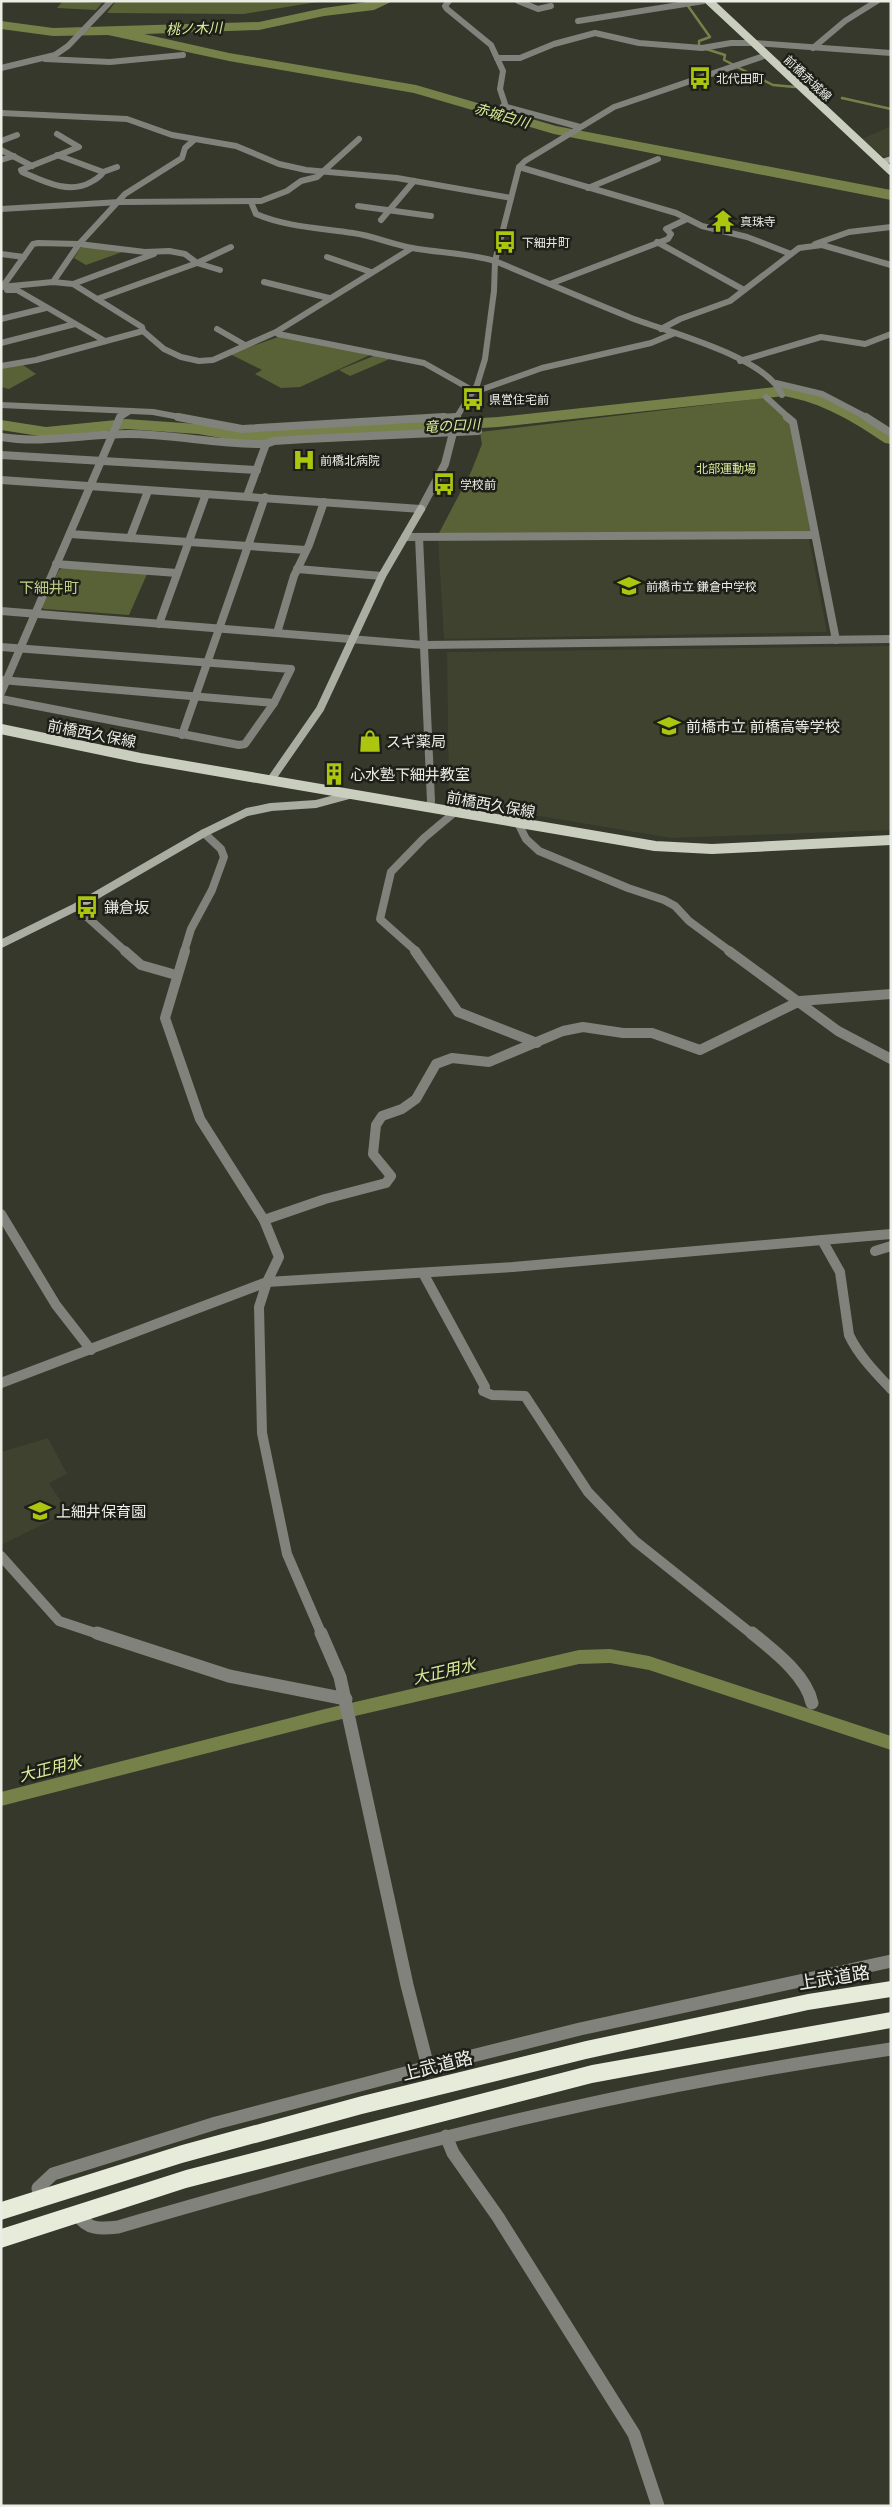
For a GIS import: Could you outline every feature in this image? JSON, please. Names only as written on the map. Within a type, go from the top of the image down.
[{"type":"highway","name":"上武道路","points":[[1,2211],[201,2149],[362,2105],[530,2064],[808,2002],[891,1989]]},
{"type":"highway","points":[[1,2239],[186,2179],[592,2074],[891,2020]]},
{"type":"main road","name":"前橋赤城線","points":[[709,1],[891,171]]},
{"type":"main road","name":"前橋西久保線","points":[[1,729],[104,751],[270,781],[354,793],[519,825],[655,846],[712,849],[891,840]]},
{"type":"street","points":[[1,68],[45,59],[62,51],[111,1]]},
{"type":"street","points":[[449,1],[445,6],[447,9],[491,45],[503,71],[500,89],[505,104],[502,106],[580,127]]},
{"type":"street","points":[[518,1],[536,8],[551,6]]},
{"type":"street","points":[[578,21],[704,1]]},
{"type":"street","points":[[813,48],[845,21],[877,1]]},
{"type":"street","points":[[497,58],[520,58],[554,44],[594,33],[639,44],[702,48],[731,43],[755,43],[891,53]]},
{"type":"street","points":[[270,781],[320,709],[382,576],[445,464],[456,418],[472,390],[477,385],[486,359],[496,275],[494,261],[519,166],[558,140],[621,104],[767,54]]},
{"type":"street","points":[[45,59],[110,62],[182,55]]},
{"type":"street","points":[[1,113],[112,117],[172,135],[236,146],[279,164],[324,172],[414,181],[511,198]]},
{"type":"street","points":[[57,134],[79,145],[21,170],[22,172],[40,180],[71,188],[81,187],[102,175],[103,172],[117,167]]},
{"type":"street","points":[[1,140],[17,135]]},
{"type":"street","points":[[1,209],[120,202],[261,201],[287,191],[301,181],[317,177],[359,139]]},
{"type":"street","points":[[53,282],[80,244],[131,190],[182,158],[185,148],[194,140]]},
{"type":"street","points":[[1,150],[32,166]]},
{"type":"street","points":[[57,155],[103,172]]},
{"type":"street","points":[[1,160],[14,156]]},
{"type":"street","points":[[882,162],[891,159]]},
{"type":"street","points":[[588,188],[658,160]]},
{"type":"street","points":[[519,166],[676,214],[687,220],[747,237],[791,254]]},
{"type":"street","points":[[381,220],[414,181]]},
{"type":"street","points":[[251,202],[256,214],[265,218],[296,225],[356,233],[412,248],[475,255],[494,261],[661,329],[708,343],[777,384],[795,385],[816,390],[842,402],[891,433]]},
{"type":"street","points":[[358,206],[389,212],[430,216]]},
{"type":"street","points":[[550,284],[629,255],[668,238],[672,234],[666,229],[687,220]]},
{"type":"street","points":[[661,329],[680,319],[719,306],[775,268],[799,248],[849,232],[891,227]]},
{"type":"street","points":[[657,242],[744,290]]},
{"type":"street","points":[[2,288],[33,244],[38,243],[80,244],[185,254],[197,263],[220,270]]},
{"type":"street","points":[[815,244],[841,249],[891,265]]},
{"type":"street","points":[[97,299],[197,263],[231,247]]},
{"type":"street","points":[[2,288],[53,282],[72,284],[142,327],[150,339],[169,351],[194,360],[207,361],[278,334],[295,319],[412,248]]},
{"type":"street","points":[[72,284],[157,252]]},
{"type":"street","points":[[1,254],[24,257]]},
{"type":"street","points":[[326,257],[371,272]]},
{"type":"street","points":[[1,272],[13,272]]},
{"type":"street","points":[[264,282],[329,298]]},
{"type":"street","points":[[2,288],[16,290],[106,341]]},
{"type":"street","points":[[1,319],[46,308]]},
{"type":"street","points":[[1,343],[75,324]]},
{"type":"street","points":[[217,328],[245,345]]},
{"type":"street","points":[[1,366],[36,360],[143,331]]},
{"type":"street","points":[[278,334],[424,364],[472,390],[483,389],[542,368],[651,343],[675,333]]},
{"type":"street","points":[[740,361],[822,337],[865,344],[891,334]]},
{"type":"street","points":[[777,384],[782,394]]},
{"type":"street","points":[[766,397],[793,422],[836,640]]},
{"type":"street","points":[[1,405],[44,409],[154,412],[242,429],[456,418]]},
{"type":"street","points":[[1,693],[4,680],[20,648],[91,486],[117,420],[130,410]]},
{"type":"street","points":[[1,437],[34,441],[112,433],[143,434],[242,446],[266,444],[274,441],[478,431]]},
{"type":"street","points":[[247,496],[266,444]]},
{"type":"street","points":[[1,455],[256,470]]},
{"type":"street","points":[[1,480],[421,509]]},
{"type":"street","points":[[130,538],[148,490]]},
{"type":"street","points":[[159,624],[206,494]]},
{"type":"street","points":[[182,735],[265,497]]},
{"type":"street","points":[[277,633],[297,569],[324,502]]},
{"type":"street","points":[[70,534],[306,550]]},
{"type":"street","points":[[405,537],[815,536]]},
{"type":"street","points":[[419,537],[431,801],[429,808]]},
{"type":"street","points":[[56,564],[177,573]]},
{"type":"street","points":[[297,569],[382,576]]},
{"type":"street","points":[[1,611],[424,645],[891,639]]},
{"type":"street","points":[[1,646],[291,669],[274,703],[245,744],[239,746],[1,698]]},
{"type":"street","points":[[4,680],[274,703]]},
{"type":"street","points":[[1,944],[76,907],[204,833],[246,812],[271,807],[316,804],[354,793]]},
{"type":"street","points":[[455,812],[424,838],[391,872],[380,919],[419,954],[458,1012],[537,1043]]},
{"type":"street","points":[[519,825],[526,839],[540,851],[675,906],[689,921],[800,1001],[838,1031],[891,1059]]},
{"type":"street","points":[[204,833],[221,849],[224,856],[212,890],[191,929],[165,1018],[200,1119],[264,1220],[279,1257],[266,1282],[259,1307],[264,1443],[287,1554],[340,1677],[407,1984],[428,2067]]},
{"type":"street","points":[[76,907],[141,965],[176,975]]},
{"type":"street","points":[[264,1220],[325,1198],[386,1183],[391,1176],[372,1154],[376,1125],[382,1116],[402,1109],[416,1099],[436,1064],[452,1058],[489,1062],[563,1031],[583,1027],[623,1033],[652,1034],[700,1050],[710,1047],[759,1020],[800,1001],[891,994]]},
{"type":"street","points":[[1,1214],[56,1305],[91,1350]]},
{"type":"street","points":[[1,1383],[266,1282],[422,1274],[891,1234]]},
{"type":"street","points":[[822,1240],[840,1272],[849,1335],[853,1344],[858,1354],[891,1388]]},
{"type":"street","points":[[875,1251],[891,1246]]},
{"type":"street","points":[[422,1274],[485,1386],[483,1390],[492,1395],[525,1396],[588,1492],[635,1541],[773,1650],[809,1689],[812,1703]]},
{"type":"street","points":[[1,1556],[59,1621],[230,1676],[346,1701]]},
{"type":"street","points":[[40,2199],[38,2188],[53,2174],[216,2123],[580,2029],[891,1961]]},
{"type":"street","points":[[77,2214],[82,2224],[88,2227],[103,2229],[118,2227],[316,2169],[600,2100],[760,2070],[891,2049]]},
{"type":"street","points":[[446,2136],[453,2153],[498,2217],[634,2434],[658,2506]]},
{"type":"shaded area","points":[[891,126],[891,154],[886,157],[882,156],[862,139]]},
{"type":"shaded area","name":"前橋市立 鎌倉中学校","points":[[438,539],[809,539],[827,632],[444,639]]},
{"type":"shaded area","name":"前橋市立 前橋高等学校","points":[[891,646],[891,830],[671,838],[449,801],[447,652]]},
{"type":"shaded area","points":[[48,1438],[67,1474],[49,1483],[68,1512],[1,1545],[1,1452]]},
{"type":"green space","points":[[63,1],[102,3],[96,10],[57,8]]},
{"type":"green space","points":[[116,1],[323,1],[243,14],[107,13]]},
{"type":"green space","points":[[86,246],[125,251],[86,265],[74,258],[80,248]]},
{"type":"green space","points":[[281,336],[370,355],[300,387],[281,388],[255,374],[262,370],[230,354]]},
{"type":"green space","points":[[376,355],[392,358],[350,376],[339,370]]},
{"type":"green space","points":[[23,365],[36,374],[9,389],[1,387],[1,367]]},
{"type":"green space","name":"北部運動場","points":[[764,398],[792,422],[811,531],[805,534],[438,535],[471,472],[482,444],[480,432]]},
{"type":"green space","points":[[63,568],[147,574],[129,615],[44,609],[41,607],[59,570]]},
{"type":"waterway","name":"桃ノ木川","points":[[1,25],[53,32],[259,26],[324,12],[374,6],[386,1]]},
{"type":"waterway","points":[[688,6],[710,37],[699,41],[699,46]]},
{"type":"waterway","name":"赤城白川","points":[[113,32],[178,44],[229,57],[416,89],[554,130],[891,195]]},
{"type":"waterway","points":[[706,49],[725,55],[724,60],[732,64]]},
{"type":"waterway","points":[[737,67],[773,85],[795,87]]},
{"type":"waterway","points":[[811,90],[823,92]]},
{"type":"waterway","points":[[842,98],[891,109]]},
{"type":"waterway","name":"竜の口川","points":[[1,425],[46,432],[126,424],[198,429],[245,437],[498,422],[784,391],[829,402],[864,421],[891,439]]},
{"type":"waterway","name":"大正用水","points":[[1,1799],[325,1716],[579,1657],[610,1656],[649,1663],[891,1743]]},
{"type":"place","name":"北代田町","points":[[700,78]]},
{"type":"place","name":"真珠寺","points":[[723,221]]},
{"type":"place","name":"下細井町","points":[[505,242]]},
{"type":"place","name":"県営住宅前","points":[[473,399]]},
{"type":"place","name":"前橋北病院","points":[[304,460]]},
{"type":"place","name":"学校前","points":[[444,484]]},
{"type":"place","name":"前橋市立 鎌倉中学校","points":[[629,586]]},
{"type":"place","name":"前橋市立 前橋高等学校","points":[[669,726]]},
{"type":"place","name":"スギ薬局","points":[[370,741]]},
{"type":"place","name":"心水塾下細井教室","points":[[334,774]]},
{"type":"place","name":"鎌倉坂","points":[[87,907]]},
{"type":"place","name":"上細井保育園","points":[[40,1511]]},
{"type":"district","name":"下細井町","points":[[49,587]]}]
